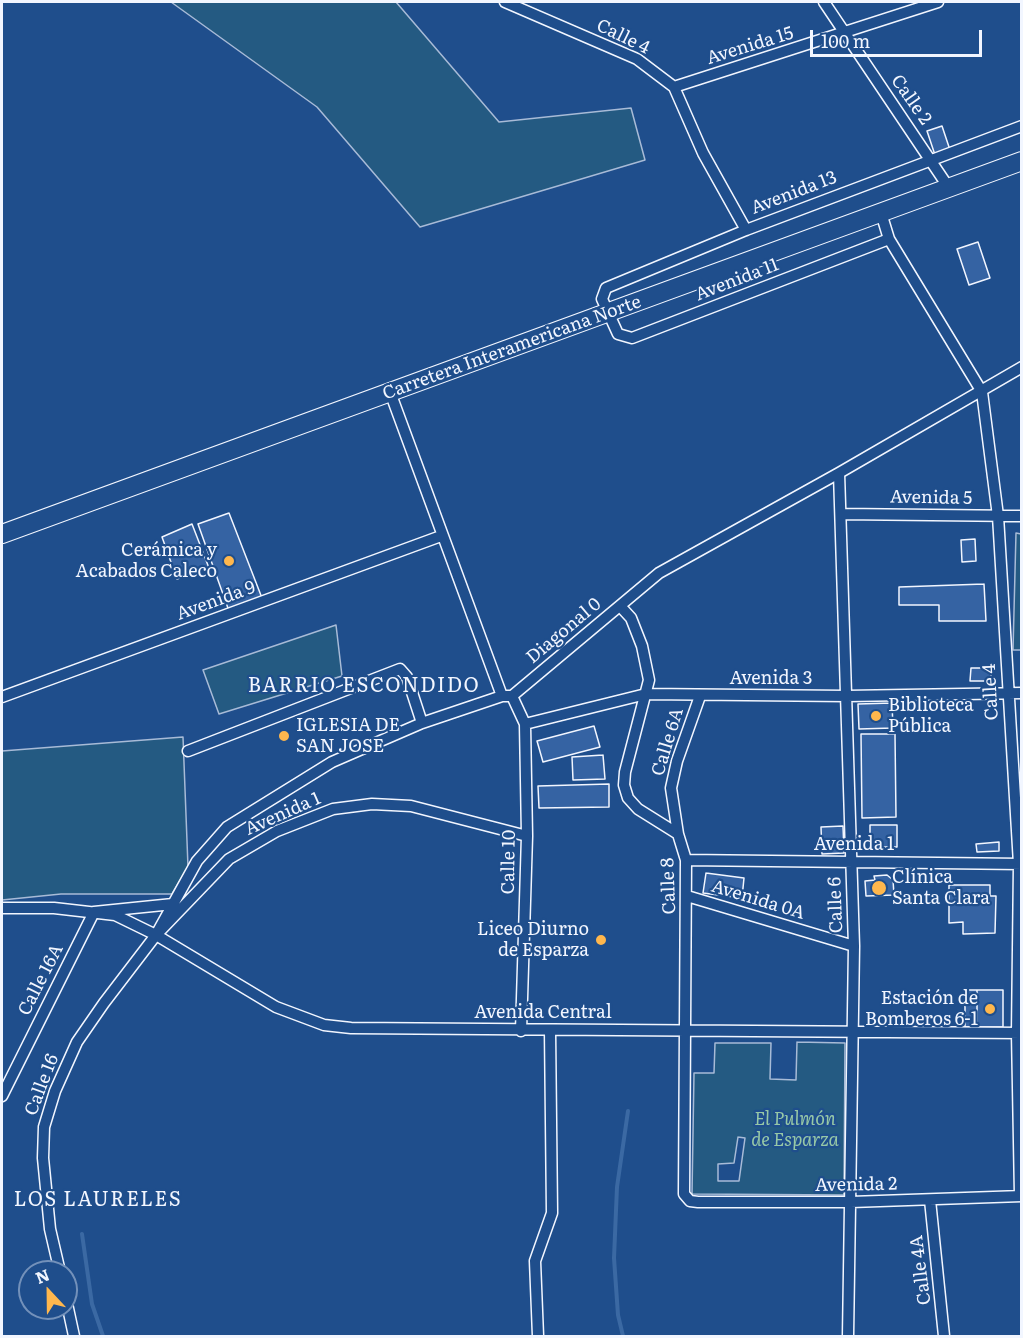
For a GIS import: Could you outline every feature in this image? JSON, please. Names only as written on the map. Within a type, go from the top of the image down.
[{"type":"highway","name":"Carretera Interamericana Norte","points":[[2,534],[1022,161]]},
{"type":"highway","points":[[997,171],[1014,173],[1022,171]]},
{"type":"street","name":"Calle 4","points":[[505,2],[637,59],[674,87],[703,153],[746,230]]},
{"type":"street","name":"Calle 2","points":[[824,2],[932,159],[949,188]]},
{"type":"street","name":"Avenida 15","points":[[674,87],[938,2]]},
{"type":"street","name":"Avenida 13","points":[[608,313],[602,299],[606,288],[746,230],[1022,126]]},
{"type":"street","name":"Calle 4","points":[[881,213],[889,239],[982,392],[998,516],[1007,693],[1020,864],[1021,1196]]},
{"type":"street","name":"Avenida 11","points":[[608,313],[618,334],[632,338],[889,239]]},
{"type":"street","name":"Diagonal 0","points":[[156,935],[197,861],[227,827],[332,762],[422,723],[507,696],[659,573],[982,392],[1022,367]]},
{"type":"street","name":"Calle 10","points":[[390,392],[441,536],[507,696],[525,724],[527,836],[521,1031]]},
{"type":"street","name":"Calle 6","points":[[839,473],[854,946],[848,1336]]},
{"type":"street","name":"Avenida 5","points":[[841,514],[1022,516]]},
{"type":"street","name":"Avenida 9","points":[[2,697],[441,536]]},
{"type":"street","name":"Calle 8","points":[[620,606],[631,618],[648,670],[646,694],[625,772],[624,785],[628,798],[638,809],[678,834],[686,860],[684,1194],[690,1201]]},
{"type":"street","points":[[188,751],[400,669],[407,677],[422,723]]},
{"type":"street","name":"Avenida 3","points":[[525,724],[646,694],[847,696],[1022,693]]},
{"type":"street","name":"Calle 6A","points":[[678,834],[671,788],[677,761],[700,696]]},
{"type":"street","name":"Avenida 1","points":[[156,935],[229,859],[277,831],[333,809],[372,804],[411,806],[527,836]]},
{"type":"street","name":"Avenida 1","points":[[686,860],[770,863],[851,860],[1020,864]]},
{"type":"street","name":"Avenida 0A","points":[[687,896],[854,946]]},
{"type":"street","name":"Avenida Central","points":[[94,912],[173,904]]},
{"type":"street","name":"Avenida Central","points":[[2,908],[54,908],[114,915],[156,935],[276,1007],[324,1025],[351,1029],[1019,1034]]},
{"type":"street","name":"Calle 16A","points":[[2,1096],[94,912]]},
{"type":"street","name":"Calle 16","points":[[57,1260],[50,1229],[43,1158],[44,1127],[55,1091],[77,1042],[156,935]]},
{"type":"street","points":[[538,1336],[535,1261],[552,1213],[550,1030]]},
{"type":"street","name":"Avenida 2","points":[[690,1201],[851,1202],[1021,1196]]},
{"type":"street","name":"Calle 4A","points":[[930,1200],[944,1336]]},
{"type":"street","points":[[71,1320],[74,1336]]},
{"type":"green space","points":[[171,2],[396,2],[499,122],[631,108],[645,160],[420,227],[317,107]]},
{"type":"green space","points":[[1016,533],[1021,534],[1021,650],[1013,650]]},
{"type":"green space","points":[[336,625],[342,676],[219,714],[203,670]]},
{"type":"green space","points":[[183,737],[188,867],[172,894],[61,894],[2,900],[2,751]]},
{"type":"green space","name":"El Pulmón de Esparza","points":[[797,1042],[845,1043],[844,1195],[692,1194],[694,1073],[714,1073],[715,1043],[771,1043],[770,1079],[796,1080]],"holes":[[[738,1137],[745,1138],[739,1181],[718,1181],[718,1164],[734,1163]]]},
{"type":"building","points":[[942,126],[950,150],[935,155],[927,131]]},
{"type":"building","points":[[978,242],[990,278],[969,285],[957,249]]},
{"type":"building","name":"Cerámica y Acabados Caleco","points":[[229,513],[262,598],[229,611],[198,524]]},
{"type":"building","points":[[192,524],[209,568],[177,579],[162,537]]},
{"type":"building","points":[[975,539],[976,561],[962,562],[961,540]]},
{"type":"building","points":[[984,584],[986,621],[939,621],[939,605],[899,605],[899,587]]},
{"type":"building","points":[[971,668],[991,668],[991,681],[970,681]]},
{"type":"building","name":"Biblioteca Pública","points":[[892,703],[893,728],[859,729],[858,704]]},
{"type":"building","points":[[594,726],[600,747],[543,762],[537,741]]},
{"type":"building","points":[[861,734],[895,734],[896,817],[862,818]]},
{"type":"building","points":[[603,755],[605,779],[573,780],[572,757]]},
{"type":"building","points":[[609,784],[609,807],[539,808],[538,786]]},
{"type":"building","points":[[870,825],[897,825],[897,847],[870,847]]},
{"type":"building","points":[[843,826],[844,853],[822,854],[821,827]]},
{"type":"building","points":[[999,842],[999,851],[977,852],[976,844]]},
{"type":"building","points":[[706,873],[744,878],[742,898],[703,893]]},
{"type":"building","name":"Clínica Santa Clara","points":[[887,875],[893,880],[894,895],[866,896],[865,881],[875,880],[874,876]]},
{"type":"building","points":[[949,885],[990,885],[990,896],[996,896],[995,933],[963,934],[963,922],[949,923]]},
{"type":"building","points":[[965,990],[977,990],[977,1027],[965,1027]]},
{"type":"building","name":"Estación de Bomberos 6-1","points":[[977,990],[1003,990],[1003,1027],[977,1027]]},
{"type":"waterway","points":[[623,1336],[618,1315],[614,1258],[617,1187],[628,1111]]},
{"type":"waterway","points":[[82,1234],[92,1304],[103,1336]]},
{"type":"place","name":"Cerámica y Acabados Caleco","points":[[229,561]]},
{"type":"place","name":"Biblioteca Pública","points":[[876,716]]},
{"type":"place","name":"IGLESIA DE SAN JOSE","points":[[284,736]]},
{"type":"place","name":"Clínica Santa Clara","points":[[879,888]]},
{"type":"place","name":"Liceo Diurno de Esparza","points":[[601,940]]},
{"type":"place","name":"Estación de Bomberos 6-1","points":[[990,1009]]},
{"type":"district","name":"BARRIO ESCONDIDO","points":[[364,686]]},
{"type":"district","name":"LOS LAURELES","points":[[98,1200]]}]
